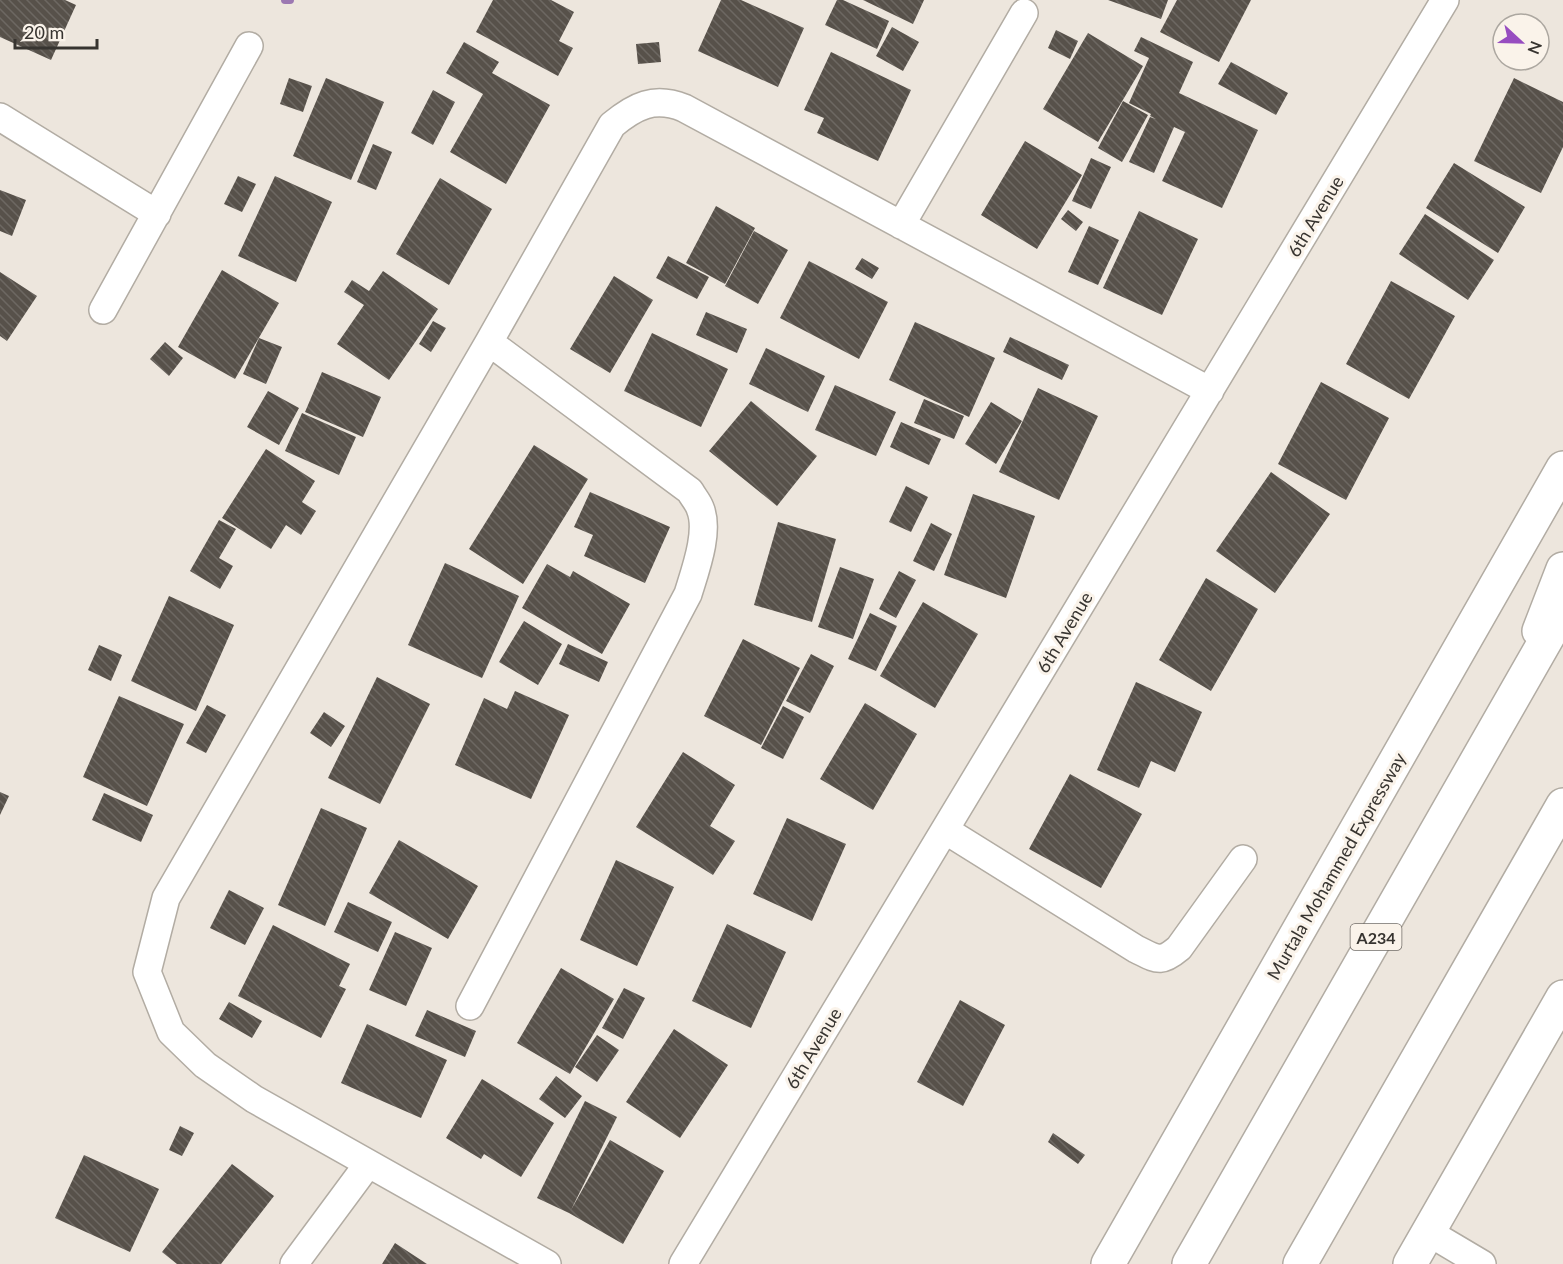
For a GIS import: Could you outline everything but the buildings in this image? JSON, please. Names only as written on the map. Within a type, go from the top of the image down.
[{"type":"highway","name":"Murtala Mohammed Expressway","points":[[1108,1264],[1563,468]]},
{"type":"highway","points":[[1512,700],[1563,569]]},
{"type":"highway","name":"A234","points":[[1189,1264],[1563,610]]},
{"type":"highway","points":[[1300,1264],[1563,805]]},
{"type":"highway","points":[[1410,1264],[1563,997]]},
{"type":"street","name":"6th Avenue","points":[[683,1264],[1445,0]]},
{"type":"street","points":[[901,225],[1024,13]]},
{"type":"street","points":[[103,310],[249,46]]},
{"type":"street","points":[[547,1264],[254,1099],[205,1065],[171,1032],[147,972],[166,898],[489,342],[612,125],[626,113],[648,104],[671,103],[684,108],[1210,391]]},
{"type":"street","points":[[0,117],[157,214]]},
{"type":"street","points":[[470,1006],[688,594],[698,564],[703,532],[701,509],[690,491],[489,342]]},
{"type":"street","points":[[945,830],[1136,949],[1155,958],[1168,958],[1179,948],[1243,859]]},
{"type":"street","points":[[294,1264],[368,1164]]},
{"type":"street","points":[[1428,1232],[1482,1264]]},
{"type":"waterway","points":[[285,0],[290,0]]}]
